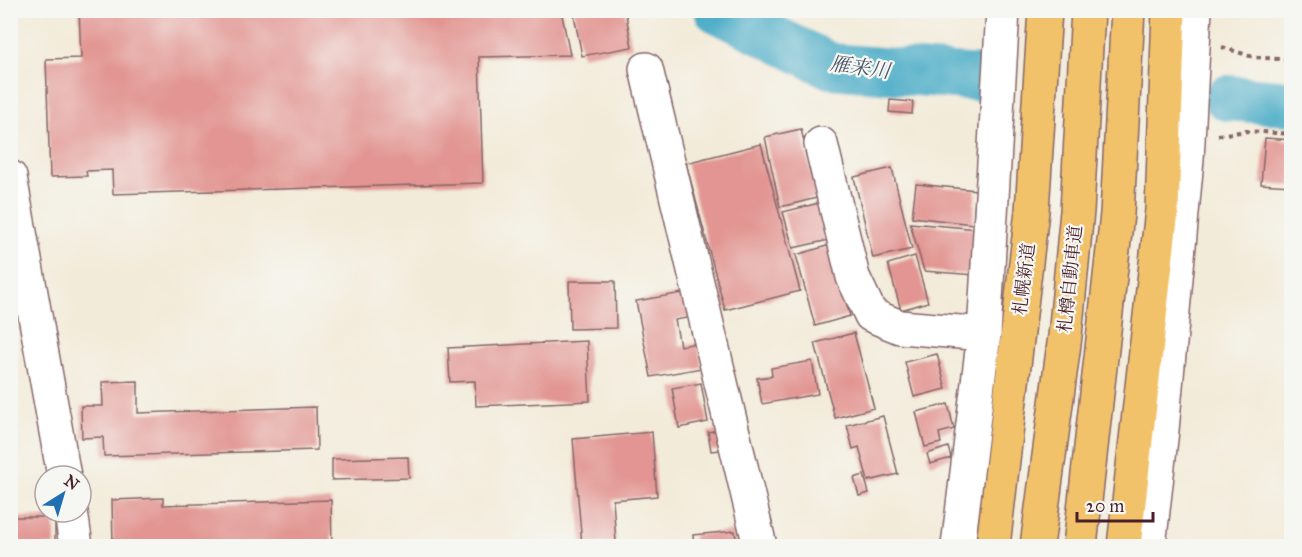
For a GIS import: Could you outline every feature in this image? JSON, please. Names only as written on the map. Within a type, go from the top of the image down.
[{"type":"highway","name":"札幌新道","points":[[993,546],[1032,212],[1045,10]]},
{"type":"highway","name":"札樽自動車道","points":[[1037,546],[1065,336],[1074,245],[1088,10]]},
{"type":"highway","points":[[1080,546],[1117,214],[1128,10]]},
{"type":"highway","points":[[1124,546],[1162,210],[1169,10]]},
{"type":"street","points":[[958,546],[984,334],[1003,10]]},
{"type":"street","points":[[1149,546],[1162,429],[1188,135],[1194,24]]},
{"type":"street","points":[[646,69],[760,546]]},
{"type":"street","points":[[821,144],[853,278],[871,315],[900,327],[984,334]]},
{"type":"street","points":[[10,177],[62,464]]},
{"type":"street","points":[[73,524],[76,546]]},
{"type":"path","points":[[1194,24],[1253,57],[1292,60]]},
{"type":"path","points":[[1188,135],[1215,136],[1247,131],[1292,134]]},
{"type":"building","points":[[79,10],[561,10],[570,55],[479,57],[483,183],[113,194],[112,170],[86,171],[87,176],[50,177],[46,59],[81,58]]},
{"type":"building","points":[[573,10],[625,10],[632,47],[582,56]]},
{"type":"building","points":[[890,100],[913,102],[912,114],[889,112]]},
{"type":"building","points":[[801,129],[817,198],[780,207],[765,137]]},
{"type":"building","points":[[1265,138],[1292,140],[1292,186],[1261,184]]},
{"type":"building","points":[[761,144],[800,291],[725,310],[686,163]]},
{"type":"building","points":[[892,168],[912,249],[873,258],[854,177]]},
{"type":"building","points":[[916,184],[976,190],[973,224],[912,217]]},
{"type":"building","points":[[819,203],[829,240],[793,248],[783,212]]},
{"type":"building","points":[[910,223],[978,229],[975,275],[924,271]]},
{"type":"building","points":[[830,245],[850,316],[815,326],[796,255]]},
{"type":"building","points":[[915,256],[928,302],[901,310],[888,264]]},
{"type":"building","points":[[569,281],[615,281],[616,328],[570,329]]},
{"type":"building","points":[[688,292],[693,317],[675,320],[680,346],[698,343],[702,368],[651,377],[636,301]]},
{"type":"building","points":[[854,333],[874,408],[835,418],[815,343]]},
{"type":"building","points":[[587,341],[590,401],[476,406],[475,381],[450,382],[448,348]]},
{"type":"building","points":[[937,354],[946,389],[914,397],[905,362]]},
{"type":"building","points":[[812,361],[818,394],[762,404],[757,378],[772,376],[771,368]]},
{"type":"building","points":[[138,381],[138,413],[316,407],[317,450],[104,456],[103,437],[82,438],[81,406],[103,406],[102,382]]},
{"type":"building","points":[[701,383],[708,422],[679,428],[672,388]]},
{"type":"building","points":[[948,404],[954,429],[939,433],[941,443],[925,447],[916,412]]},
{"type":"building","points":[[883,416],[898,474],[868,481],[859,447],[853,449],[847,425]]},
{"type":"building","points":[[718,430],[721,450],[711,451],[708,432]]},
{"type":"building","points":[[652,432],[657,496],[613,500],[616,542],[582,545],[573,439]]},
{"type":"building","points":[[948,447],[951,458],[930,464],[927,454]]},
{"type":"building","points":[[408,457],[409,478],[332,480],[332,459]]},
{"type":"building","points":[[864,475],[869,493],[859,496],[854,478]]},
{"type":"building","points":[[163,498],[163,505],[331,500],[332,546],[113,546],[112,500]]},
{"type":"building","points":[[10,517],[33,517],[33,524],[55,524],[55,546],[10,546]]},
{"type":"building","points":[[735,531],[737,546],[694,546],[693,535]]},
{"type":"waterway","name":"雁来川","points":[[717,10],[831,66],[979,78]]},
{"type":"waterway","name":"雁来川","points":[[1227,98],[1292,103]]}]
